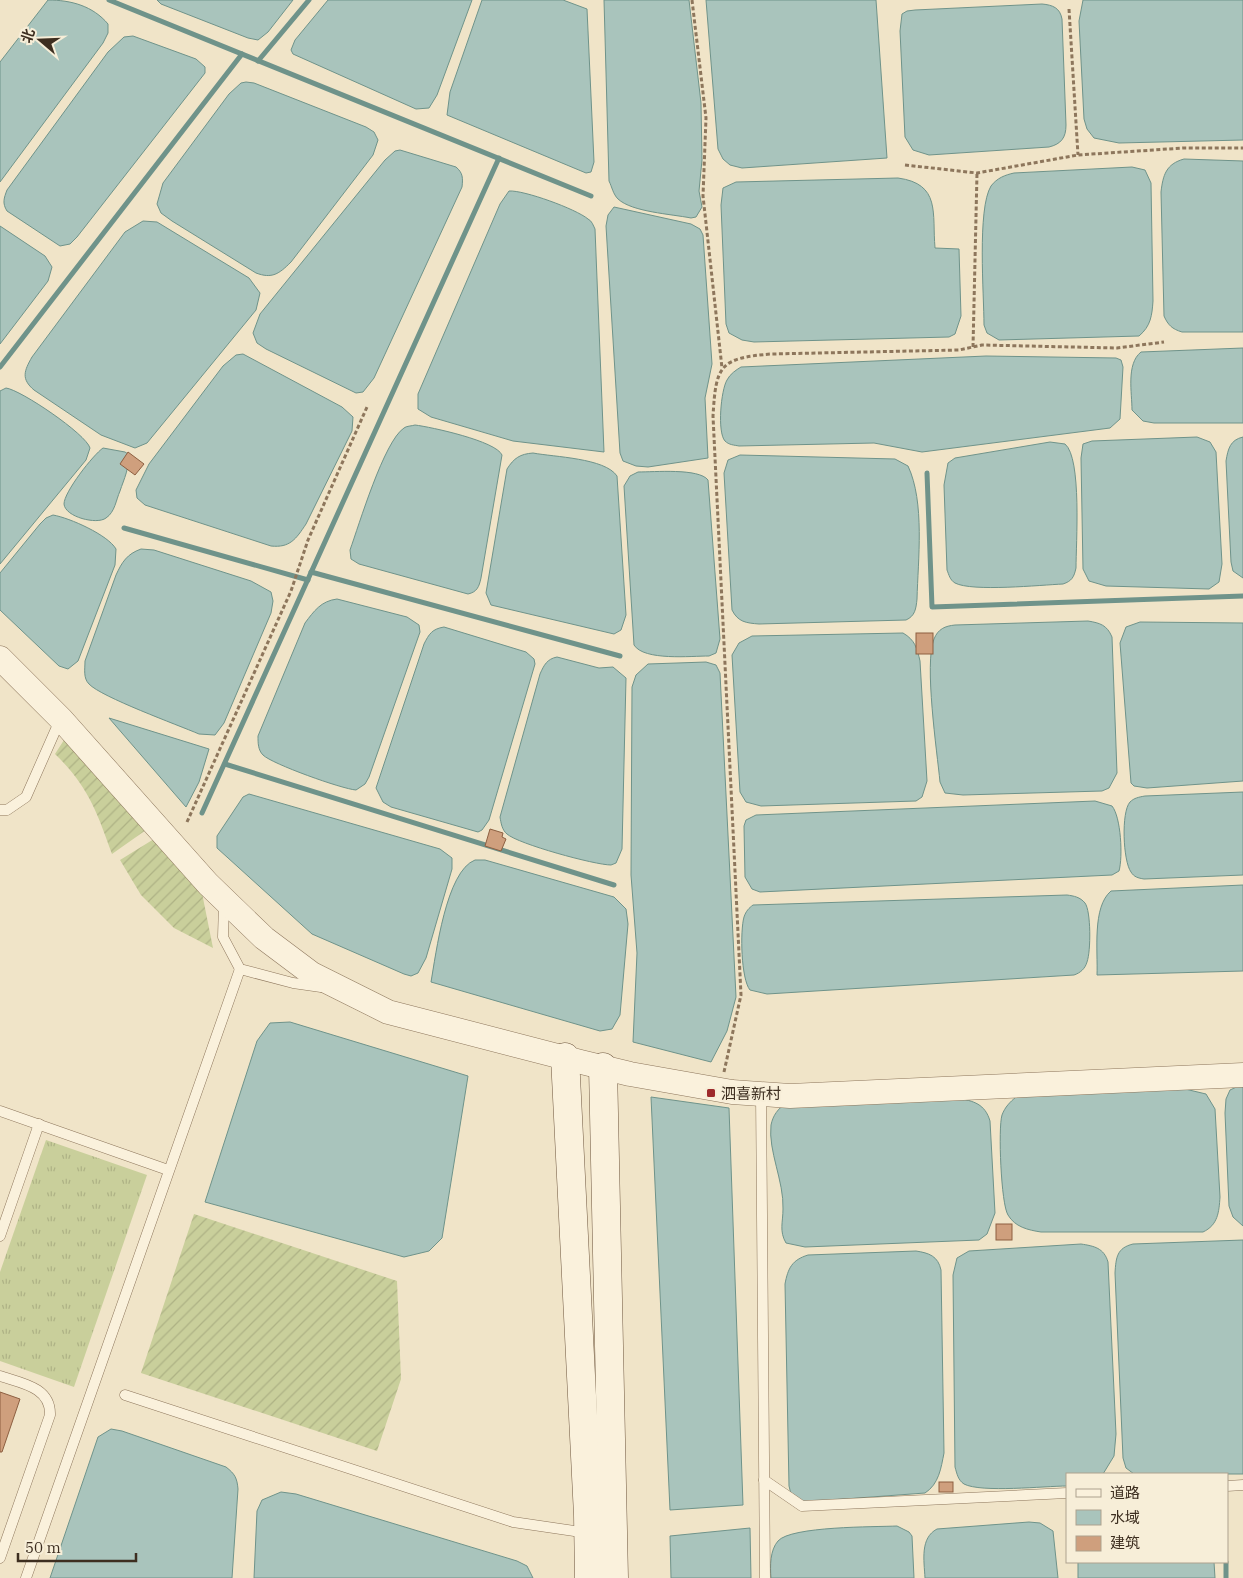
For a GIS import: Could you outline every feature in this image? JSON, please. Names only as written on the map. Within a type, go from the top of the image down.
[{"type":"main road","points":[[565,1058],[589,1578]]},
{"type":"main road","points":[[603,1067],[614,1578]]},
{"type":"street","points":[[0,658],[61,719],[224,900],[264,938],[312,974],[388,1012],[603,1067],[720,1090],[761,1094],[790,1096],[1243,1075]]},
{"type":"lane","points":[[0,810],[7,810],[26,797],[61,719]]},
{"type":"lane","points":[[224,900],[222,937],[240,969],[293,983],[344,990]]},
{"type":"lane","points":[[26,1578],[240,969]]},
{"type":"lane","points":[[761,1094],[765,1578]]},
{"type":"lane","points":[[0,1111],[168,1170]]},
{"type":"lane","points":[[0,1236],[39,1124]]},
{"type":"lane","points":[[0,1376],[42,1392],[50,1406],[50,1414],[3,1537],[0,1558]]},
{"type":"lane","points":[[125,1395],[513,1522],[588,1533]]},
{"type":"lane","points":[[764,1480],[802,1506],[1066,1494]]},
{"type":"lane","points":[[1228,1486],[1243,1485]]},
{"type":"path","points":[[692,0],[706,118],[703,196],[722,369]]},
{"type":"path","points":[[1069,9],[1078,155]]},
{"type":"path","points":[[906,165],[977,173],[1078,155],[1183,148],[1243,148]]},
{"type":"path","points":[[973,347],[977,173]]},
{"type":"path","points":[[720,1090],[741,995],[713,416],[717,380],[722,369],[731,360],[743,356],[958,350],[982,345],[1117,348],[1164,342]]},
{"type":"path","points":[[187,822],[291,591],[302,558],[367,407]]},
{"type":"green space","points":[[64,740],[146,830],[112,854],[84,789],[55,754]]},
{"type":"green space","points":[[154,839],[201,888],[213,948],[174,928],[141,895],[120,860]]},
{"type":"green space","points":[[46,1140],[147,1175],[74,1387],[0,1361],[0,1272]]},
{"type":"green space","points":[[194,1214],[397,1281],[401,1379],[377,1451],[141,1373]]},
{"type":"water","points":[[48,0],[65,1],[88,8],[108,24],[108,33],[103,43],[0,182],[0,62]]},
{"type":"water","points":[[157,0],[293,0],[268,32],[258,40],[248,38],[161,4]]},
{"type":"water","points":[[328,0],[472,0],[437,95],[429,108],[416,109],[293,54],[291,50],[295,40]]},
{"type":"water","points":[[482,0],[563,0],[587,9],[594,162],[591,172],[586,173],[447,115],[450,92]]},
{"type":"water","points":[[604,0],[689,0],[701,103],[702,160],[699,191],[702,207],[696,217],[663,214],[632,207],[618,199],[609,181]]},
{"type":"water","points":[[706,0],[876,0],[887,158],[742,168],[730,165],[723,159],[718,149]]},
{"type":"water","points":[[1083,0],[1243,0],[1243,140],[1119,143],[1094,138],[1087,129],[1084,119],[1079,21]]},
{"type":"water","points":[[1042,4],[1055,8],[1060,12],[1062,19],[1066,125],[1062,140],[1049,147],[929,155],[913,150],[905,137],[900,31],[902,14],[915,10]]},
{"type":"water","points":[[133,36],[196,59],[205,67],[205,73],[77,237],[70,244],[60,246],[7,211],[4,198],[7,190],[108,52],[124,37]]},
{"type":"water","points":[[241,83],[254,83],[366,127],[374,132],[378,140],[373,155],[291,262],[283,270],[267,276],[256,273],[172,221],[161,213],[157,204],[163,183],[229,94]]},
{"type":"water","points":[[400,150],[456,167],[462,176],[462,187],[374,378],[363,392],[356,393],[266,349],[257,343],[253,333],[260,314],[385,160],[395,151]]},
{"type":"water","points":[[1184,159],[1243,161],[1243,332],[1182,332],[1171,326],[1164,316],[1161,192],[1166,171],[1173,164]]},
{"type":"water","points":[[1132,167],[1145,170],[1151,183],[1153,301],[1150,320],[1143,332],[1139,336],[999,340],[987,333],[984,325],[983,232],[987,197],[993,183],[1001,177],[1014,173]]},
{"type":"water","points":[[898,178],[912,181],[928,194],[932,202],[935,248],[959,249],[961,316],[955,334],[949,337],[754,342],[742,340],[729,333],[726,324],[721,205],[723,188],[736,182]]},
{"type":"water","points":[[509,191],[562,205],[589,220],[595,229],[604,452],[513,441],[431,417],[418,409],[418,394],[500,204]]},
{"type":"water","points":[[614,207],[691,224],[700,229],[703,235],[712,364],[705,398],[708,458],[648,467],[636,466],[623,461],[620,453],[606,226],[608,215]]},
{"type":"water","points":[[143,221],[157,222],[249,278],[260,293],[256,310],[147,443],[135,448],[101,435],[34,390],[27,382],[25,375],[32,357],[125,232]]},
{"type":"water","points":[[0,226],[45,256],[52,267],[48,281],[0,344]]},
{"type":"water","points":[[1243,348],[1243,423],[1154,423],[1143,421],[1132,410],[1133,364],[1141,352]]},
{"type":"water","points":[[243,354],[342,407],[353,417],[352,431],[306,524],[296,538],[283,546],[271,546],[145,505],[137,498],[136,490],[149,464],[223,366],[236,355]]},
{"type":"water","points":[[986,356],[1116,358],[1121,360],[1123,367],[1120,419],[1110,428],[922,452],[874,443],[739,446],[728,443],[723,436],[721,411],[723,392],[727,380],[741,367]]},
{"type":"water","points":[[6,388],[25,396],[66,423],[86,441],[90,448],[86,460],[0,564],[0,391]]},
{"type":"water","points":[[415,425],[476,440],[497,450],[502,455],[481,578],[477,589],[468,594],[359,564],[351,559],[350,550],[359,522],[388,449],[396,436],[404,428]]},
{"type":"water","points":[[1197,437],[1210,442],[1216,452],[1222,564],[1219,582],[1209,589],[1106,586],[1089,581],[1083,569],[1081,458],[1083,444],[1092,441]]},
{"type":"water","points":[[1243,437],[1243,578],[1233,571],[1231,562],[1226,461],[1232,443]]},
{"type":"water","points":[[1050,442],[1065,444],[1070,452],[1074,466],[1077,522],[1076,568],[1072,578],[1069,582],[1063,584],[1007,587],[976,587],[955,583],[947,570],[944,485],[948,463],[955,458]]},
{"type":"water","points":[[103,448],[128,454],[126,473],[115,506],[111,513],[102,520],[89,520],[75,516],[66,509],[64,504],[65,498],[80,474]]},
{"type":"water","points":[[533,453],[566,457],[602,465],[617,476],[626,615],[621,630],[614,634],[491,605],[486,593],[507,469],[518,457]]},
{"type":"water","points":[[740,455],[895,459],[908,466],[917,496],[919,514],[917,599],[913,614],[906,620],[759,624],[746,622],[737,617],[732,610],[724,473],[728,460]]},
{"type":"water","points":[[638,472],[686,472],[703,476],[708,480],[720,639],[716,653],[709,656],[657,656],[639,650],[634,645],[624,486],[630,476]]},
{"type":"water","points":[[53,515],[88,528],[105,538],[116,549],[115,565],[78,661],[68,669],[59,666],[0,610],[0,573],[40,524],[46,518]]},
{"type":"water","points":[[141,549],[154,550],[251,581],[271,592],[273,601],[271,613],[224,723],[215,735],[199,734],[124,703],[96,690],[86,679],[85,661],[116,575],[125,559]]},
{"type":"water","points":[[337,599],[407,617],[419,625],[420,632],[369,777],[365,784],[356,790],[323,781],[279,764],[263,755],[258,744],[258,736],[305,623],[322,604]]},
{"type":"water","points":[[1088,621],[1103,625],[1112,637],[1117,773],[1109,788],[1102,791],[963,795],[945,793],[940,782],[930,668],[934,639],[940,630],[955,625]]},
{"type":"water","points":[[1140,622],[1243,623],[1243,781],[1147,788],[1134,786],[1131,783],[1120,643],[1126,627]]},
{"type":"water","points":[[444,627],[526,652],[534,659],[535,664],[489,820],[482,830],[478,832],[391,807],[383,802],[376,788],[424,644],[431,632]]},
{"type":"water","points":[[903,633],[915,645],[920,661],[927,781],[922,797],[916,801],[761,806],[746,802],[740,792],[732,655],[739,643],[752,636]]},
{"type":"water","points":[[557,657],[599,668],[613,667],[626,678],[622,849],[616,863],[611,865],[574,858],[526,843],[507,834],[501,824],[500,817],[540,674],[546,663]]},
{"type":"water","points":[[706,662],[716,665],[720,673],[736,997],[727,1031],[711,1062],[633,1042],[637,953],[631,875],[632,687],[636,675],[648,664]]},
{"type":"water","points":[[109,718],[209,749],[199,782],[186,807]]},
{"type":"water","points":[[1243,792],[1243,875],[1144,879],[1132,874],[1126,858],[1124,837],[1125,816],[1130,802],[1145,796]]},
{"type":"water","points":[[249,794],[440,849],[452,858],[452,869],[426,958],[418,973],[411,976],[404,974],[312,934],[217,848],[217,836],[243,797]]},
{"type":"water","points":[[1095,801],[1112,806],[1117,819],[1121,847],[1120,865],[1119,871],[1112,875],[760,892],[752,889],[745,877],[744,826],[746,820],[756,815]]},
{"type":"water","points":[[475,860],[485,860],[614,897],[626,909],[628,924],[620,1015],[612,1029],[600,1031],[431,982],[439,934],[450,896],[465,867]]},
{"type":"water","points":[[1243,885],[1243,971],[1097,975],[1098,918],[1105,898],[1111,891]]},
{"type":"water","points":[[1067,895],[1079,898],[1085,903],[1090,931],[1087,962],[1082,970],[1074,975],[767,994],[750,990],[747,984],[742,955],[743,924],[746,913],[753,905]]},
{"type":"water","points":[[290,1022],[468,1076],[442,1238],[429,1251],[404,1257],[205,1202],[257,1041],[270,1023]]},
{"type":"water","points":[[1243,1084],[1243,1226],[1233,1217],[1229,1206],[1225,1113],[1226,1099],[1230,1090]]},
{"type":"water","points":[[1185,1089],[1206,1094],[1215,1109],[1220,1197],[1217,1218],[1208,1229],[1203,1232],[1041,1232],[1022,1227],[1008,1215],[1004,1197],[1000,1135],[1002,1115],[1016,1097]]},
{"type":"water","points":[[651,1097],[729,1108],[743,1505],[670,1510]]},
{"type":"water","points":[[957,1098],[978,1104],[988,1115],[990,1121],[995,1213],[987,1234],[979,1240],[805,1247],[786,1243],[782,1230],[783,1198],[771,1135],[773,1118],[783,1105],[786,1103]]},
{"type":"water","points":[[1243,1240],[1243,1474],[1133,1473],[1126,1468],[1123,1458],[1115,1273],[1118,1254],[1124,1248],[1133,1244]]},
{"type":"water","points":[[1081,1244],[1098,1248],[1106,1257],[1108,1262],[1116,1434],[1114,1456],[1104,1473],[1066,1473],[1066,1486],[998,1489],[972,1487],[964,1484],[959,1479],[955,1467],[953,1275],[957,1258],[969,1251]]},
{"type":"water","points":[[916,1251],[935,1258],[941,1270],[944,1453],[936,1480],[925,1493],[804,1502],[791,1494],[789,1486],[785,1284],[789,1269],[798,1259],[808,1255]]},
{"type":"water","points":[[111,1429],[122,1431],[226,1467],[233,1474],[238,1489],[232,1578],[50,1578],[98,1437]]},
{"type":"water","points":[[281,1492],[296,1494],[517,1561],[527,1566],[533,1578],[254,1578],[257,1511],[262,1500]]},
{"type":"water","points":[[1029,1522],[1040,1523],[1053,1531],[1058,1578],[925,1578],[925,1544],[937,1529]]},
{"type":"water","points":[[897,1526],[909,1532],[912,1536],[914,1578],[771,1578],[773,1549],[778,1541],[786,1536],[816,1530]]},
{"type":"water","points":[[750,1528],[751,1578],[671,1578],[670,1536]]},
{"type":"water","points":[[1078,1563],[1214,1563],[1215,1578],[1078,1578]]},
{"type":"building","points":[[128,452],[144,464],[135,475],[120,464]]},
{"type":"building","points":[[916,633],[933,633],[933,654],[916,654]]},
{"type":"building","points":[[490,829],[503,833],[502,837],[506,839],[501,851],[485,846]]},
{"type":"building","points":[[996,1224],[1012,1224],[1012,1240],[996,1240]]},
{"type":"building","points":[[0,1392],[20,1399],[2,1452],[0,1452]]},
{"type":"building","points":[[939,1482],[953,1482],[953,1492],[939,1492]]},
{"type":"waterway","points":[[109,0],[591,196]]},
{"type":"waterway","points":[[258,61],[309,0]]},
{"type":"waterway","points":[[0,367],[242,54]]},
{"type":"waterway","points":[[202,813],[499,158]]},
{"type":"waterway","points":[[927,473],[932,607],[1243,596]]},
{"type":"waterway","points":[[124,528],[308,580]]},
{"type":"waterway","points":[[311,572],[620,656]]},
{"type":"waterway","points":[[225,764],[614,885]]},
{"type":"waterway","points":[[1226,1563],[1226,1578]]},
{"type":"place","name":"泗喜新村","points":[[711,1093]]}]
